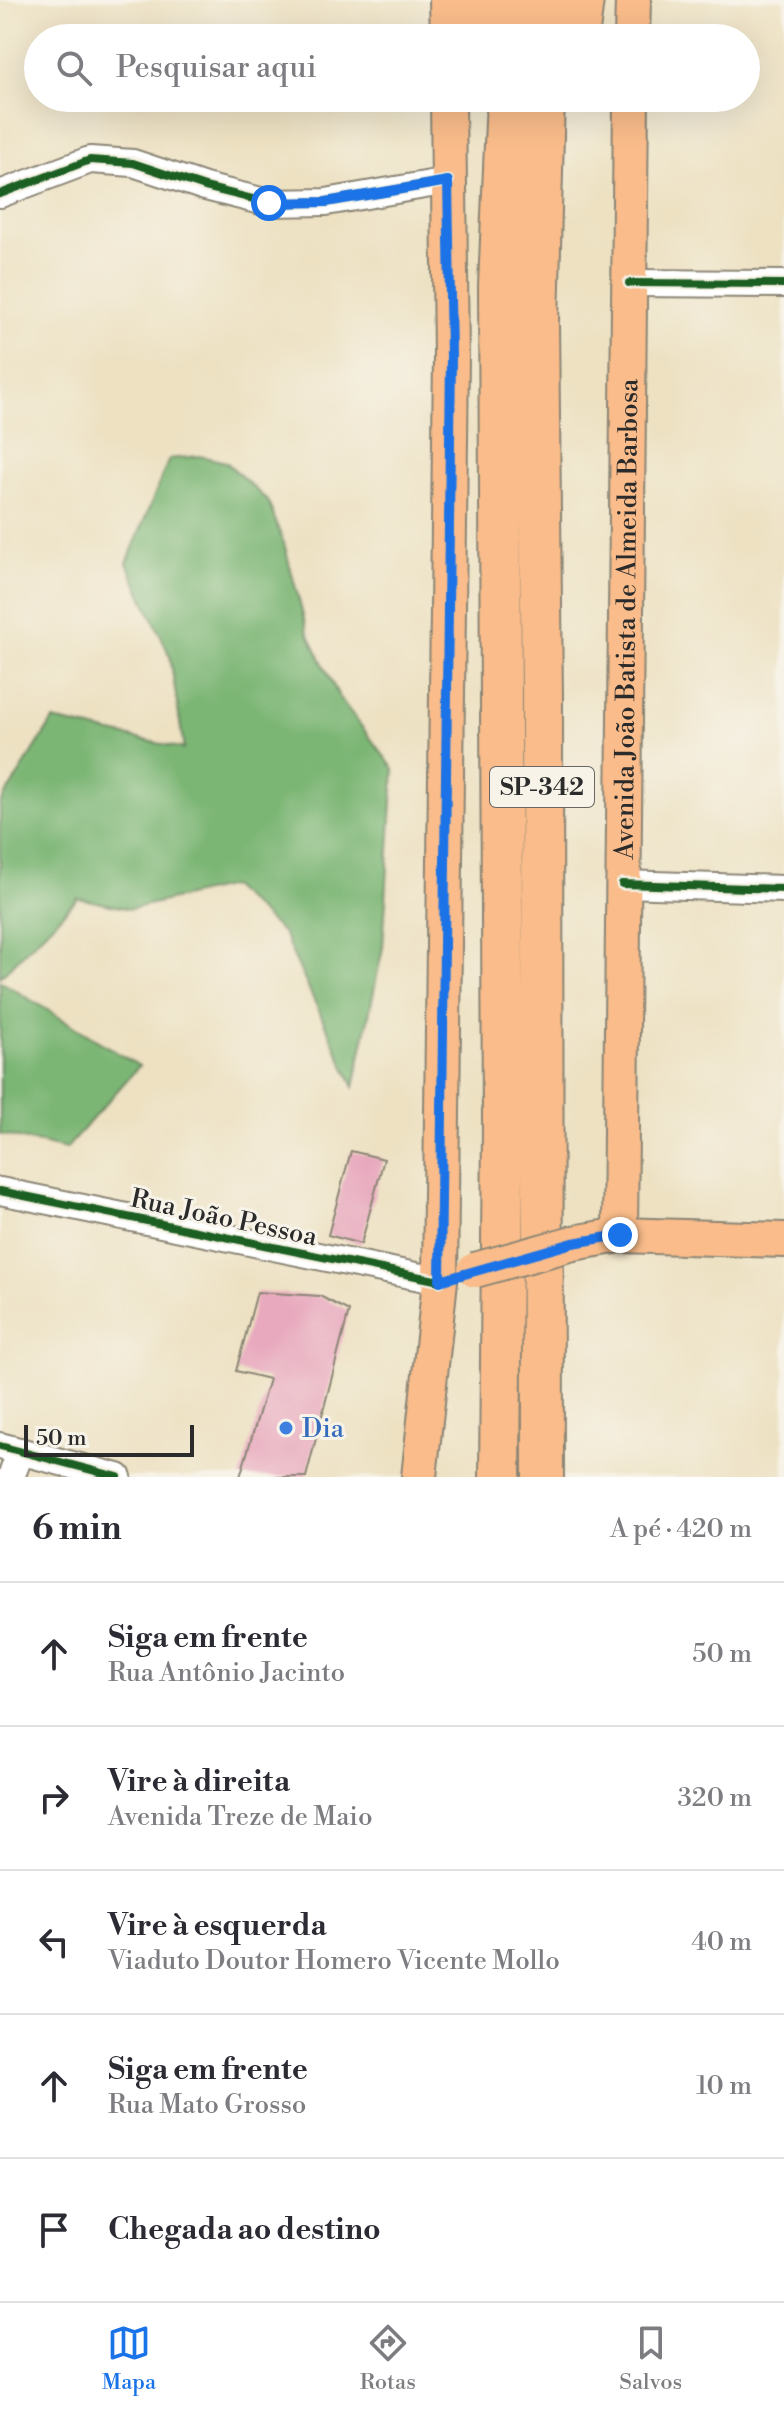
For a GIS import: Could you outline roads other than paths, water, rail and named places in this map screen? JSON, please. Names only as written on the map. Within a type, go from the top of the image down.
[{"type":"highway","points":[[483,0],[484,24]]},
{"type":"highway","points":[[511,24],[512,0]]},
{"type":"highway","points":[[546,24],[547,0]]},
{"type":"highway","points":[[580,24],[583,0]]},
{"type":"highway","points":[[489,112],[499,286]]},
{"type":"highway","name":"SP-342","points":[[500,1477],[503,1109],[499,286],[506,112]]},
{"type":"highway","name":"SP-342","points":[[543,1477],[538,322],[544,112]]},
{"type":"highway","points":[[538,322],[567,112]]},
{"type":"main road","points":[[447,0],[448,24]]},
{"type":"main road","points":[[632,24],[633,0]]},
{"type":"main road","points":[[419,1477],[440,1281],[451,357],[448,112]]},
{"type":"main road","name":"Avenida João Batista de Almeida Barbosa","points":[[620,1235],[631,112]]},
{"type":"main road","points":[[440,1281],[573,1243],[620,1235],[784,1240]]},
{"type":"street","points":[[0,194],[90,160],[133,163],[205,187],[269,203],[326,202],[448,181]]},
{"type":"street","points":[[629,283],[784,284]]},
{"type":"street","points":[[622,884],[784,889]]},
{"type":"street","name":"Rua João Pessoa","points":[[0,1191],[440,1281]]},
{"type":"street","points":[[11,1477],[10,1449],[118,1477]]},
{"type":"place","name":"Dia","points":[[286,1428]]}]
